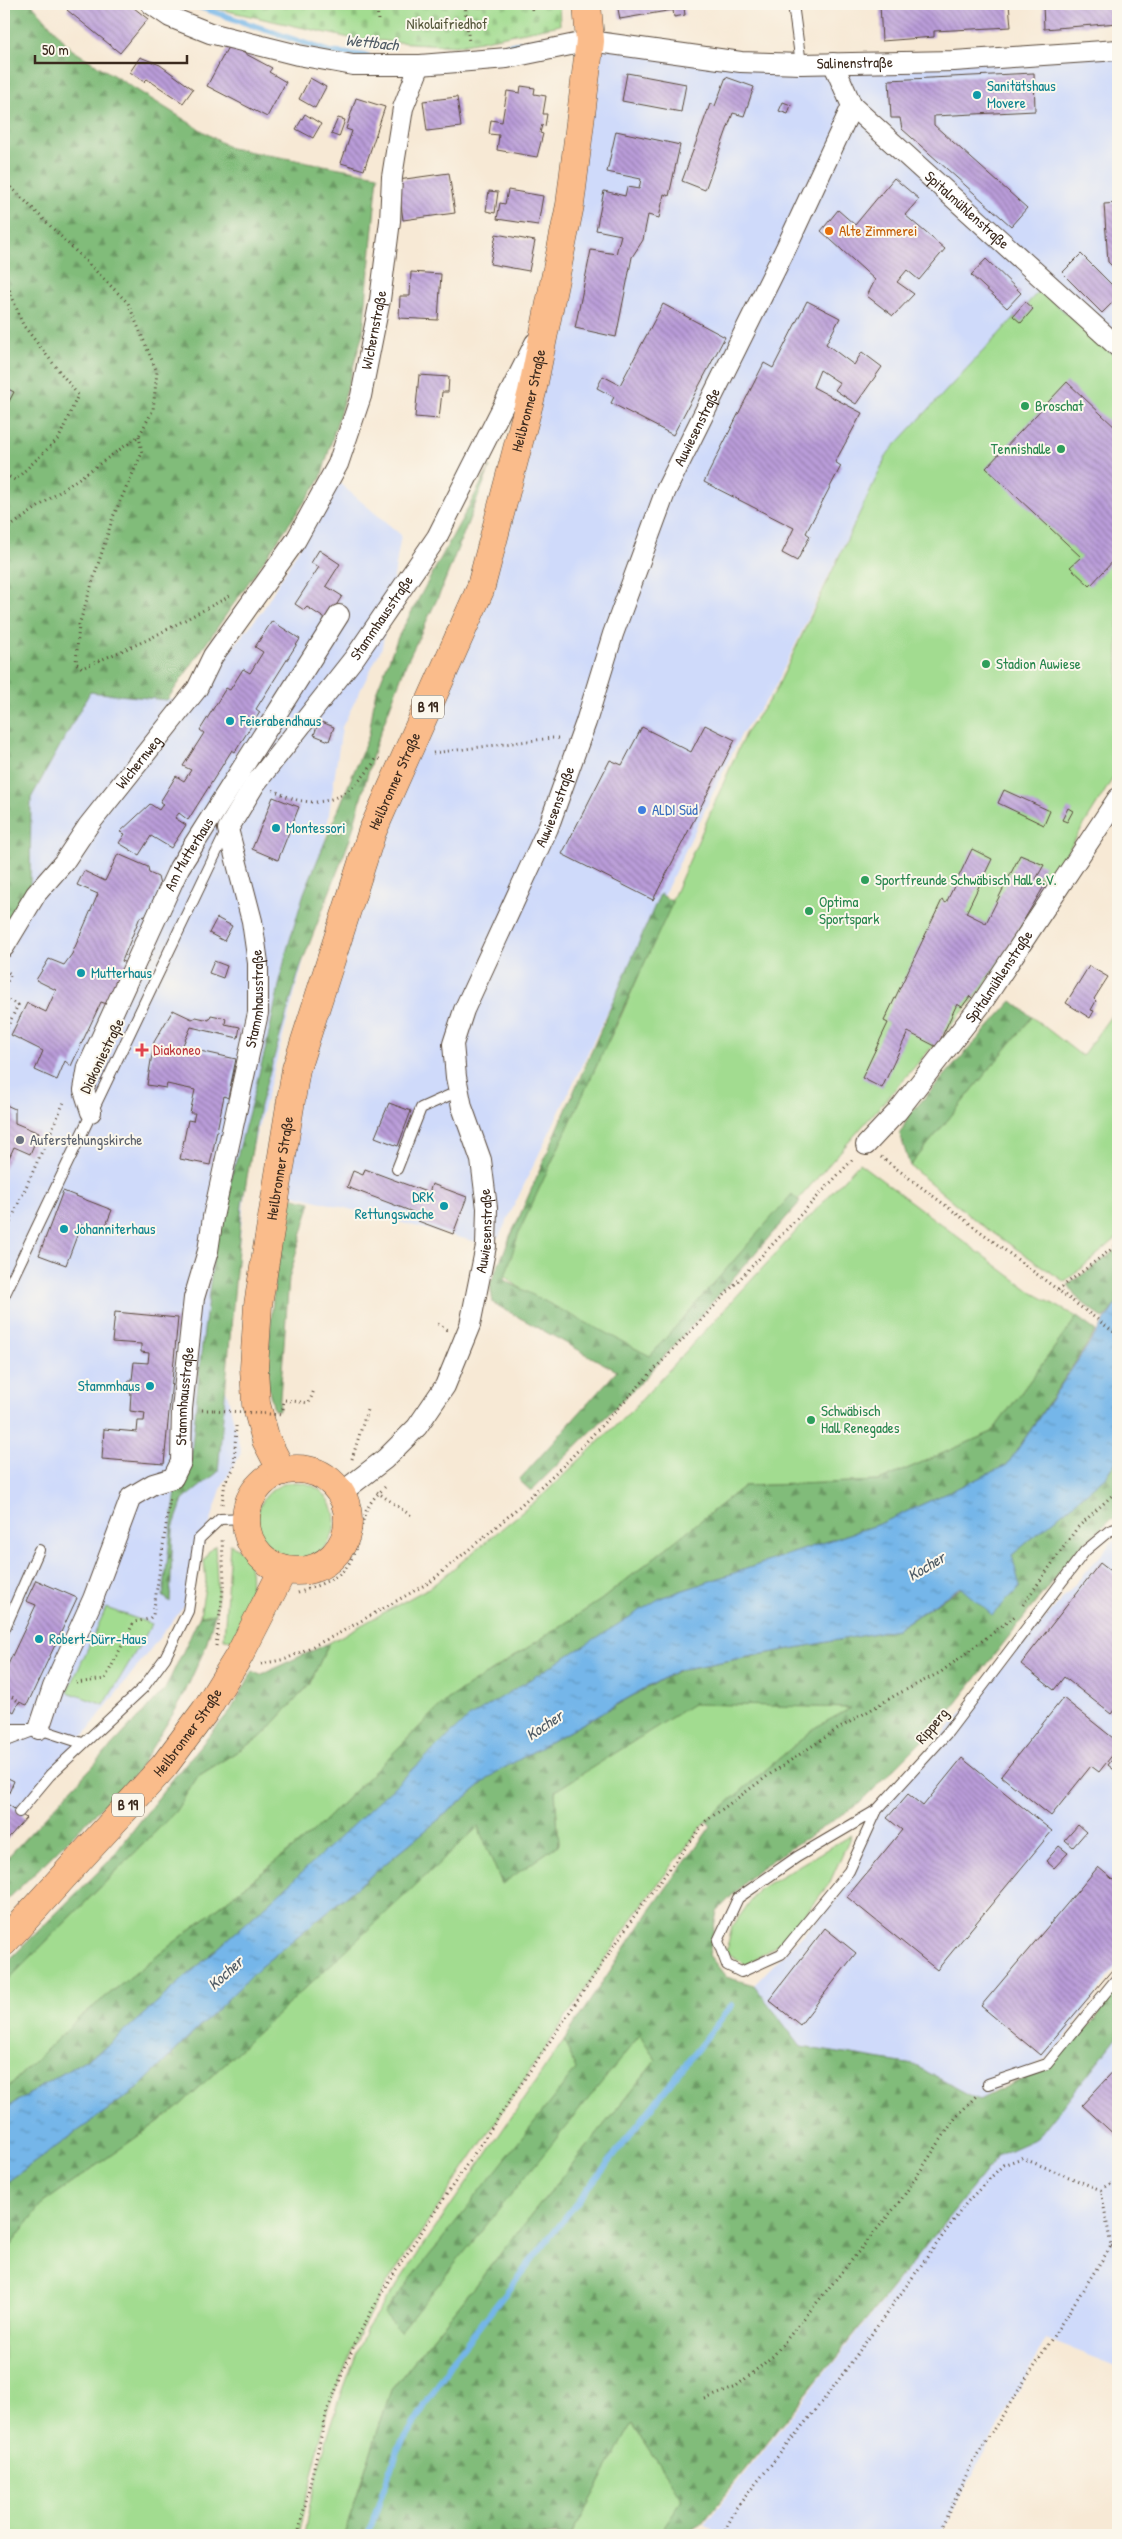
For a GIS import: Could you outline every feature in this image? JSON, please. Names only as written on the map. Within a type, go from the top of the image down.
[{"type":"main road","name":"Heilbronner Straße","points":[[282,1471],[266,1440],[256,1404],[254,1368],[258,1305],[296,1069],[372,832],[480,590],[532,392],[550,312],[570,205],[590,41],[587,4]]},
{"type":"main road","points":[[302,1470],[320,1474],[341,1493],[348,1510],[348,1528],[342,1545],[331,1559],[308,1571],[284,1570],[264,1560],[233,1519],[263,1482],[282,1471],[302,1470]]},
{"type":"main road","name":"Heilbronner Straße","points":[[4,1942],[164,1766],[206,1710],[240,1655],[284,1570]]},
{"type":"street","points":[[150,4],[170,17],[210,33],[298,55],[353,65],[420,65],[507,58],[590,41]]},
{"type":"street","name":"Salinenstraße","points":[[590,41],[742,62],[801,64],[954,61],[1118,50]]},
{"type":"street","name":"Spitalmühlenstraße","points":[[833,63],[852,106],[1118,347]]},
{"type":"street","name":"Wichernstraße","points":[[269,575],[296,540],[338,464],[361,396],[380,300],[390,221],[392,177],[403,108],[420,65]]},
{"type":"street","name":"Auwiesenstraße","points":[[341,1493],[386,1459],[417,1428],[445,1386],[470,1325],[486,1246],[487,1208],[481,1160],[462,1107],[453,1044],[464,1010],[548,828],[613,634],[666,490],[785,250],[852,106]]},
{"type":"street","name":"Stammhausstraße","points":[[173,1478],[181,1462],[182,1409],[194,1298],[208,1251],[213,1217],[258,1013],[258,963],[252,921],[228,829],[255,784],[354,657],[437,537],[550,312]]},
{"type":"street","name":"Wichernweg","points":[[4,947],[36,894],[64,862],[88,826],[197,689],[213,656],[269,575]]},
{"type":"street","name":"Am Mutterhaus","points":[[91,1112],[84,1090],[88,1067],[179,868],[339,615]]},
{"type":"street","name":"Spitalmühlenstraße","points":[[866,1146],[897,1112],[980,1006],[1118,798]]},
{"type":"street","points":[[39,1729],[54,1687],[92,1599],[131,1497],[153,1484],[173,1478]]},
{"type":"lane","points":[[793,4],[801,64]]},
{"type":"lane","name":"Diakoniestraße","points":[[4,1296],[228,829]]},
{"type":"lane","points":[[397,1168],[421,1108],[459,1091]]},
{"type":"lane","points":[[19,1812],[50,1775],[82,1742],[118,1714],[143,1688],[165,1658],[188,1611],[199,1539],[233,1519]]},
{"type":"lane","name":"Ripperg","points":[[877,1810],[849,1871],[781,1954],[741,1972],[727,1965],[718,1941],[738,1898],[797,1857],[877,1810],[948,1732],[1085,1551],[1109,1531],[1118,1528]]},
{"type":"lane","points":[[4,1630],[39,1550]]},
{"type":"lane","points":[[4,1729],[39,1729],[82,1742]]},
{"type":"lane","points":[[4,1742],[39,1729]]},
{"type":"lane","points":[[988,2084],[1047,2064],[1118,1977]]},
{"type":"path","points":[[377,4],[378,20]]},
{"type":"path","points":[[465,4],[469,36]]},
{"type":"path","points":[[532,4],[532,10]]},
{"type":"path","points":[[4,180],[128,303],[157,372],[153,410],[139,436],[4,531]]},
{"type":"path","points":[[4,276],[23,325],[78,395],[59,438],[16,480],[4,474]]},
{"type":"path","points":[[139,436],[142,453],[112,517],[79,625],[76,663],[82,668],[131,647],[236,592]]},
{"type":"path","points":[[430,754],[552,738],[579,740]]},
{"type":"path","points":[[255,784],[302,801],[325,803],[364,778],[376,759]]},
{"type":"path","points":[[4,970],[11,974],[4,988]]},
{"type":"path","points":[[4,998],[18,1005],[4,1034]]},
{"type":"path","points":[[4,1236],[65,1100],[84,1090]]},
{"type":"path","points":[[240,1655],[286,1659],[336,1635],[430,1582],[510,1515],[567,1462],[866,1146],[1118,1335]]},
{"type":"path","points":[[1058,1290],[1118,1244]]},
{"type":"path","points":[[284,1400],[309,1403],[314,1390]]},
{"type":"path","points":[[214,1410],[282,1415]]},
{"type":"path","points":[[54,1687],[105,1678],[134,1622],[149,1619],[153,1615],[173,1478]]},
{"type":"path","points":[[293,1598],[298,1593],[338,1575],[347,1565],[354,1552],[368,1506],[372,1499],[390,1482]]},
{"type":"path","points":[[298,2535],[306,2493],[327,2411],[358,2336],[387,2283],[640,1906],[706,1820],[838,1729],[894,1696],[941,1672],[1014,1616],[1078,1528],[1118,1490]]},
{"type":"path","points":[[233,1519],[224,1544],[224,1581],[240,1655]]},
{"type":"path","points":[[240,1655],[266,1656]]},
{"type":"path","points":[[4,1691],[19,1702]]},
{"type":"path","points":[[705,2399],[734,2388],[773,2356],[901,2200],[956,2117],[988,2084]]},
{"type":"path","points":[[723,2535],[736,2508],[829,2393],[967,2202],[1003,2165],[1022,2158],[1101,2190]]},
{"type":"path","points":[[1101,2190],[1118,2179]]},
{"type":"path","points":[[938,2535],[972,2463],[1111,2246],[1101,2190]]},
{"type":"path","points":[[1111,2246],[1118,2248]]},
{"type":"shaded area","points":[[591,43],[741,63],[1118,49],[1118,359],[1040,290],[888,453],[773,691],[742,733],[499,1237],[477,1242],[291,1194],[296,1069],[372,832],[480,590]]},
{"type":"shaded area","name":"Diakoneo","points":[[338,482],[401,535],[382,647],[342,727],[311,934],[248,1165],[224,1380],[241,1453],[222,1486],[183,1607],[4,1839],[4,935],[30,885],[31,798],[90,692],[190,701],[262,611]]},
{"type":"shaded area","points":[[1118,1540],[1118,1964],[1054,2053],[979,2100],[914,2065],[801,2048],[754,1985],[839,1897],[868,1819],[1112,1542]]},
{"type":"shaded area","points":[[1118,2036],[1118,2367],[1046,2339],[940,2535],[721,2535],[704,2524],[999,2155],[1037,2138]]},
{"type":"green space","points":[[4,4],[32,4],[71,49],[230,148],[378,175],[363,333],[321,478],[167,700],[90,692],[31,798],[30,886],[4,935]]},
{"type":"green space","name":"Nikolaifriedhof","points":[[196,4],[559,4],[560,25],[455,46],[354,39]]},
{"type":"green space","name":"Sportfreunde Schwäbisch Hall e.V.","points":[[1040,290],[1118,359],[1118,770],[982,990],[640,1380],[499,1272],[510,1236],[620,1018],[745,734],[775,692],[888,453]]},
{"type":"green space","points":[[490,467],[440,593],[406,664],[375,747],[350,839],[300,968],[260,1105],[242,1205],[218,1472],[183,1500],[173,1528],[170,1602],[163,1596],[177,1482],[190,1469],[201,1354],[216,1237],[266,1047],[286,953],[304,893],[369,735],[375,695],[398,637]]},
{"type":"green space","points":[[660,894],[673,902],[519,1232],[504,1280],[650,1356],[792,1194],[800,1202],[648,1375],[531,1491],[519,1480],[617,1371],[493,1303],[490,1284]]},
{"type":"green space","points":[[1012,1001],[1032,1017],[910,1166],[900,1134],[909,1115]]},
{"type":"green space","points":[[1118,1006],[1118,1237],[1065,1282],[980,1224],[910,1166],[1032,1017],[1082,1056]]},
{"type":"green space","name":"Schwäbisch Hall Renegades","points":[[859,1163],[1033,1293],[1077,1317],[992,1432],[879,1481],[744,1486],[601,1600],[447,1700],[312,1833],[79,2018],[4,2091],[4,1984],[175,1812],[198,1776],[262,1736],[309,1685],[329,1643],[432,1586],[544,1494],[633,1409]]},
{"type":"green space","points":[[282,1195],[311,1202],[289,1278],[279,1410],[274,1410],[269,1390],[267,1368]]},
{"type":"green space","points":[[1118,1249],[1118,1301],[1104,1319],[1079,1300],[1068,1285]]},
{"type":"green space","points":[[1077,1317],[1096,1331],[1007,1465],[882,1523],[660,1598],[272,1900],[108,2046],[4,2109],[4,2091],[79,2018],[312,1833],[447,1700],[601,1600],[744,1486],[879,1481],[992,1432]]},
{"type":"green space","points":[[1118,1458],[1118,1517],[1111,1519],[1075,1552],[945,1718],[860,1803],[756,1871],[717,1911],[709,1955],[726,1977],[754,1985],[801,2047],[914,2065],[979,2100],[1047,2067],[1096,2018],[1118,1987],[1118,2036],[1037,2138],[999,2155],[701,2524],[683,2535],[658,2535],[682,2500],[632,2424],[571,2535],[344,2535],[391,2390],[656,2060],[640,2035],[400,2332],[384,2313],[576,2069],[564,2040],[649,1912],[711,1826],[706,1821],[816,1727],[851,1708],[693,1704],[555,1791],[559,1844],[502,1884],[478,1827],[175,2110],[43,2203],[4,2254],[4,2184],[138,2088],[259,1968],[495,1773],[679,1670],[897,1629],[1012,1555],[1105,1477]]},
{"type":"green space","points":[[296,1482],[311,1485],[324,1493],[332,1506],[335,1521],[332,1536],[324,1549],[311,1557],[296,1560],[281,1557],[268,1549],[260,1536],[257,1521],[260,1506],[268,1493],[281,1485]]},
{"type":"green space","points":[[230,1544],[241,1552],[248,1563],[251,1575],[247,1602],[233,1640],[224,1639]]},
{"type":"green space","points":[[215,1545],[218,1595],[215,1614],[200,1616],[206,1581],[204,1561],[208,1552]]},
{"type":"green space","points":[[106,1608],[152,1624],[104,1705],[68,1692]]},
{"type":"green space","points":[[215,1614],[205,1648],[181,1701],[136,1773],[4,1903],[4,1861],[165,1689],[200,1616]]},
{"type":"green space","points":[[329,1643],[309,1685],[262,1736],[198,1776],[175,1812],[4,1984],[4,1965],[109,1861],[176,1775],[231,1710],[253,1671],[260,1675]]},
{"type":"green space","points":[[694,1703],[852,1708],[816,1727],[706,1821],[641,1906],[387,2283],[358,2336],[327,2411],[298,2535],[4,2535],[4,2254],[43,2203],[175,2110],[478,1826],[502,1883],[559,1844],[555,1791]]},
{"type":"green space","points":[[851,1835],[829,1884],[785,1939],[747,1965],[726,1952],[732,1927],[759,1889]]},
{"type":"green space","points":[[640,2034],[656,2060],[391,2390],[344,2535],[304,2535],[329,2431],[366,2330],[564,2040],[577,2069],[385,2313],[400,2331]]},
{"type":"green space","points":[[632,2423],[683,2500],[658,2535],[571,2535]]},
{"type":"water","name":"Kocher","points":[[1118,1301],[1118,1458],[1105,1477],[1012,1555],[1020,1587],[992,1615],[960,1587],[897,1629],[678,1670],[495,1773],[259,1968],[138,2088],[4,2184],[4,2109],[108,2046],[272,1900],[467,1719],[660,1598],[882,1523],[1007,1465]]},
{"type":"building","points":[[72,4],[129,4],[148,19],[120,53],[67,10]]},
{"type":"building","points":[[617,4],[705,5],[684,8],[685,15],[674,17],[673,10],[620,19]]},
{"type":"building","points":[[880,4],[1009,4],[1011,27],[934,31],[934,37],[882,41]]},
{"type":"building","points":[[1043,4],[1118,4],[1118,23],[1044,29]]},
{"type":"building","points":[[229,45],[272,68],[269,72],[286,82],[267,117],[207,86]]},
{"type":"building","points":[[140,57],[160,65],[193,89],[183,103],[147,79],[144,82],[130,72]]},
{"type":"building","points":[[627,73],[686,84],[681,112],[622,101]]},
{"type":"building","points":[[1034,73],[1035,111],[934,116],[934,125],[1027,208],[1011,226],[902,129],[900,118],[891,118],[889,80]]},
{"type":"building","points":[[726,77],[754,87],[744,116],[733,113],[705,190],[682,181],[710,104],[715,106]]},
{"type":"building","points":[[310,78],[326,87],[315,108],[299,99]]},
{"type":"building","points":[[521,86],[535,88],[534,94],[546,96],[543,114],[547,114],[545,126],[542,125],[540,133],[543,134],[537,157],[497,150],[499,135],[489,134],[491,120],[502,122],[507,91],[520,93]]},
{"type":"building","points":[[457,97],[461,127],[427,131],[423,101]]},
{"type":"building","points":[[356,98],[385,107],[364,170],[341,163],[352,131],[346,129]]},
{"type":"building","points":[[783,102],[791,105],[788,114],[779,111]]},
{"type":"building","points":[[305,114],[321,124],[313,138],[296,129]]},
{"type":"building","points":[[338,118],[345,120],[339,137],[331,134]]},
{"type":"building","points":[[616,131],[680,145],[669,196],[664,194],[659,218],[648,215],[643,240],[632,257],[616,337],[575,328],[591,250],[616,254],[621,235],[596,230],[604,191],[625,196],[627,187],[639,189],[641,179],[607,172]]},
{"type":"building","points":[[449,173],[455,213],[403,220],[398,180]]},
{"type":"building","points":[[894,178],[919,199],[905,215],[945,249],[919,280],[907,270],[897,282],[914,294],[893,316],[867,296],[875,280],[821,231],[838,210],[855,225]]},
{"type":"building","points":[[508,190],[543,196],[538,225],[497,219],[500,203],[505,204]]},
{"type":"building","points":[[489,191],[498,192],[495,213],[486,211]]},
{"type":"building","points":[[1118,203],[1118,272],[1108,262],[1104,204]]},
{"type":"building","points":[[496,234],[535,241],[529,271],[490,264]]},
{"type":"building","points":[[1081,254],[1118,291],[1118,297],[1102,313],[1062,273]]},
{"type":"building","points":[[986,259],[1021,293],[1007,308],[971,275]]},
{"type":"building","points":[[411,272],[441,274],[438,320],[399,318],[400,296],[410,296]]},
{"type":"building","points":[[807,301],[840,318],[826,344],[854,365],[862,352],[882,367],[856,404],[835,390],[840,383],[820,370],[813,387],[862,413],[835,462],[841,466],[806,533],[810,536],[797,561],[782,553],[794,528],[704,482],[764,363],[773,368]]},
{"type":"building","points":[[1025,302],[1033,309],[1021,323],[1013,316]]},
{"type":"building","points":[[663,304],[725,337],[673,435],[611,403],[614,397],[597,388],[603,376],[620,385]]},
{"type":"building","points":[[419,375],[449,377],[448,392],[442,392],[439,419],[415,417]]},
{"type":"building","name":"Tennishalle","points":[[1067,382],[1118,430],[1118,546],[1112,553],[1116,558],[1090,586],[1070,567],[1081,557],[986,468]]},
{"type":"building","points":[[4,387],[14,392],[4,411]]},
{"type":"building","points":[[319,550],[340,564],[326,586],[342,596],[327,620],[307,607],[304,610],[295,604],[319,567],[311,563]]},
{"type":"building","name":"Feierabendhaus","points":[[272,621],[300,639],[256,709],[260,712],[235,752],[232,750],[188,820],[179,813],[175,818],[186,825],[171,848],[151,836],[139,855],[119,843],[125,834],[120,832],[150,804],[159,810],[163,804],[160,802],[176,776],[184,781],[191,770],[183,766],[204,733],[200,730],[226,688],[230,690],[243,669],[250,673],[263,652],[255,647]]},
{"type":"building","points":[[319,721],[334,727],[329,741],[314,735]]},
{"type":"building","name":"ALDI Süd","points":[[705,725],[735,740],[653,900],[562,854],[610,760],[622,765],[642,727],[691,752]]},
{"type":"building","points":[[1004,790],[1050,811],[1044,825],[998,803]]},
{"type":"building","name":"Montessori","points":[[273,797],[299,807],[278,860],[252,849]]},
{"type":"building","points":[[1068,808],[1073,811],[1067,822],[1062,820]]},
{"type":"building","points":[[972,849],[992,859],[966,913],[986,923],[1020,855],[1044,865],[1036,879],[1046,883],[1006,950],[973,999],[970,996],[962,1007],[957,1004],[937,1047],[908,1032],[882,1088],[862,1078],[888,1023],[884,1021],[942,900],[946,903]]},
{"type":"building","name":"Mutterhaus","points":[[118,854],[148,867],[149,873],[158,877],[160,885],[146,916],[140,917],[122,961],[127,964],[107,1004],[101,1002],[71,1066],[65,1061],[57,1080],[35,1070],[43,1051],[11,1035],[27,1003],[46,1012],[56,990],[36,980],[49,959],[64,965],[72,954],[98,894],[77,885],[84,871],[105,881]]},
{"type":"building","points":[[217,918],[232,926],[224,941],[209,933]]},
{"type":"building","points":[[214,961],[227,966],[223,978],[209,973]]},
{"type":"building","points":[[1089,966],[1108,977],[1094,999],[1096,1001],[1091,1010],[1094,1011],[1090,1018],[1066,1003]]},
{"type":"building","points":[[173,1010],[192,1019],[196,1017],[209,1020],[211,1015],[226,1018],[225,1024],[240,1027],[238,1038],[191,1027],[182,1047],[236,1059],[228,1098],[224,1096],[210,1165],[180,1159],[188,1120],[193,1121],[195,1113],[190,1113],[195,1090],[167,1084],[166,1088],[147,1085],[154,1042]]},
{"type":"building","points":[[389,1103],[411,1111],[398,1146],[375,1137]]},
{"type":"building","name":"Auferstehungskirche","points":[[4,1104],[15,1109],[15,1123],[39,1133],[30,1154],[14,1147],[4,1169]]},
{"type":"building","points":[[365,1169],[429,1193],[432,1184],[467,1197],[453,1234],[418,1221],[421,1215],[347,1187],[353,1171],[363,1175]]},
{"type":"building","name":"Johanniterhaus","points":[[63,1191],[112,1210],[103,1233],[81,1225],[66,1265],[39,1255]]},
{"type":"building","name":"Stammhaus","points":[[115,1312],[178,1318],[164,1464],[102,1459],[104,1429],[137,1432],[138,1421],[144,1421],[145,1413],[130,1411],[131,1393],[128,1392],[129,1380],[132,1380],[134,1362],[148,1363],[149,1353],[141,1352],[141,1344],[112,1342]]},
{"type":"building","points":[[1100,1563],[1118,1577],[1118,1705],[1111,1714],[1064,1677],[1054,1690],[1021,1664]]},
{"type":"building","name":"Robert-Dürr-Haus","points":[[36,1580],[77,1598],[27,1705],[19,1702],[14,1712],[9,1709],[6,1715],[4,1714],[4,1673],[36,1605],[26,1601]]},
{"type":"building","points":[[1063,1698],[1118,1742],[1118,1748],[1099,1772],[1091,1766],[1051,1816],[1001,1776]]},
{"type":"building","points":[[1118,1752],[1118,1773],[1108,1765]]},
{"type":"building","points":[[962,1758],[1052,1831],[937,1970],[847,1897],[902,1830],[887,1818],[908,1794],[923,1806]]},
{"type":"building","points":[[4,1776],[14,1781],[5,1802],[26,1818],[4,1843]]},
{"type":"building","points":[[1078,1825],[1086,1832],[1073,1847],[1065,1840]]},
{"type":"building","points":[[1059,1846],[1068,1853],[1054,1868],[1046,1861]]},
{"type":"building","points":[[1098,1867],[1118,1884],[1118,1963],[1040,2055],[981,2006]]},
{"type":"building","points":[[825,1928],[856,1953],[800,2025],[769,2000]]},
{"type":"building","points":[[1118,2066],[1118,2138],[1082,2105]]},
{"type":"waterway","name":"Wettbach","points":[[191,4],[330,52],[367,56]]},
{"type":"waterway","name":"Wettbach","points":[[479,51],[556,37]]},
{"type":"waterway","points":[[368,2535],[397,2451],[453,2360],[732,2005]]},
{"type":"place","name":"Sanitätshaus Movere","points":[[977,95]]},
{"type":"place","name":"Alte Zimmerei","points":[[829,231]]},
{"type":"place","name":"Broschat","points":[[1025,406]]},
{"type":"place","name":"Tennishalle","points":[[1061,449]]},
{"type":"place","name":"Stadion Auwiese","points":[[986,664]]},
{"type":"place","name":"Feierabendhaus","points":[[230,721]]},
{"type":"place","name":"ALDI Süd","points":[[642,810]]},
{"type":"place","name":"Montessori","points":[[276,828]]},
{"type":"place","name":"Sportfreunde Schwäbisch Hall e.V.","points":[[865,880]]},
{"type":"place","name":"Optima Sportspark","points":[[809,911]]},
{"type":"place","name":"Mutterhaus","points":[[81,973]]},
{"type":"place","name":"Diakoneo","points":[[142,1050]]},
{"type":"place","name":"Auferstehungskirche","points":[[20,1140]]},
{"type":"place","name":"DRK Rettungswache","points":[[444,1206]]},
{"type":"place","name":"Johanniterhaus","points":[[64,1229]]},
{"type":"place","name":"Stammhaus","points":[[150,1386]]},
{"type":"place","name":"Schwäbisch Hall Renegades","points":[[811,1420]]},
{"type":"place","name":"Robert-Dürr-Haus","points":[[39,1639]]}]
